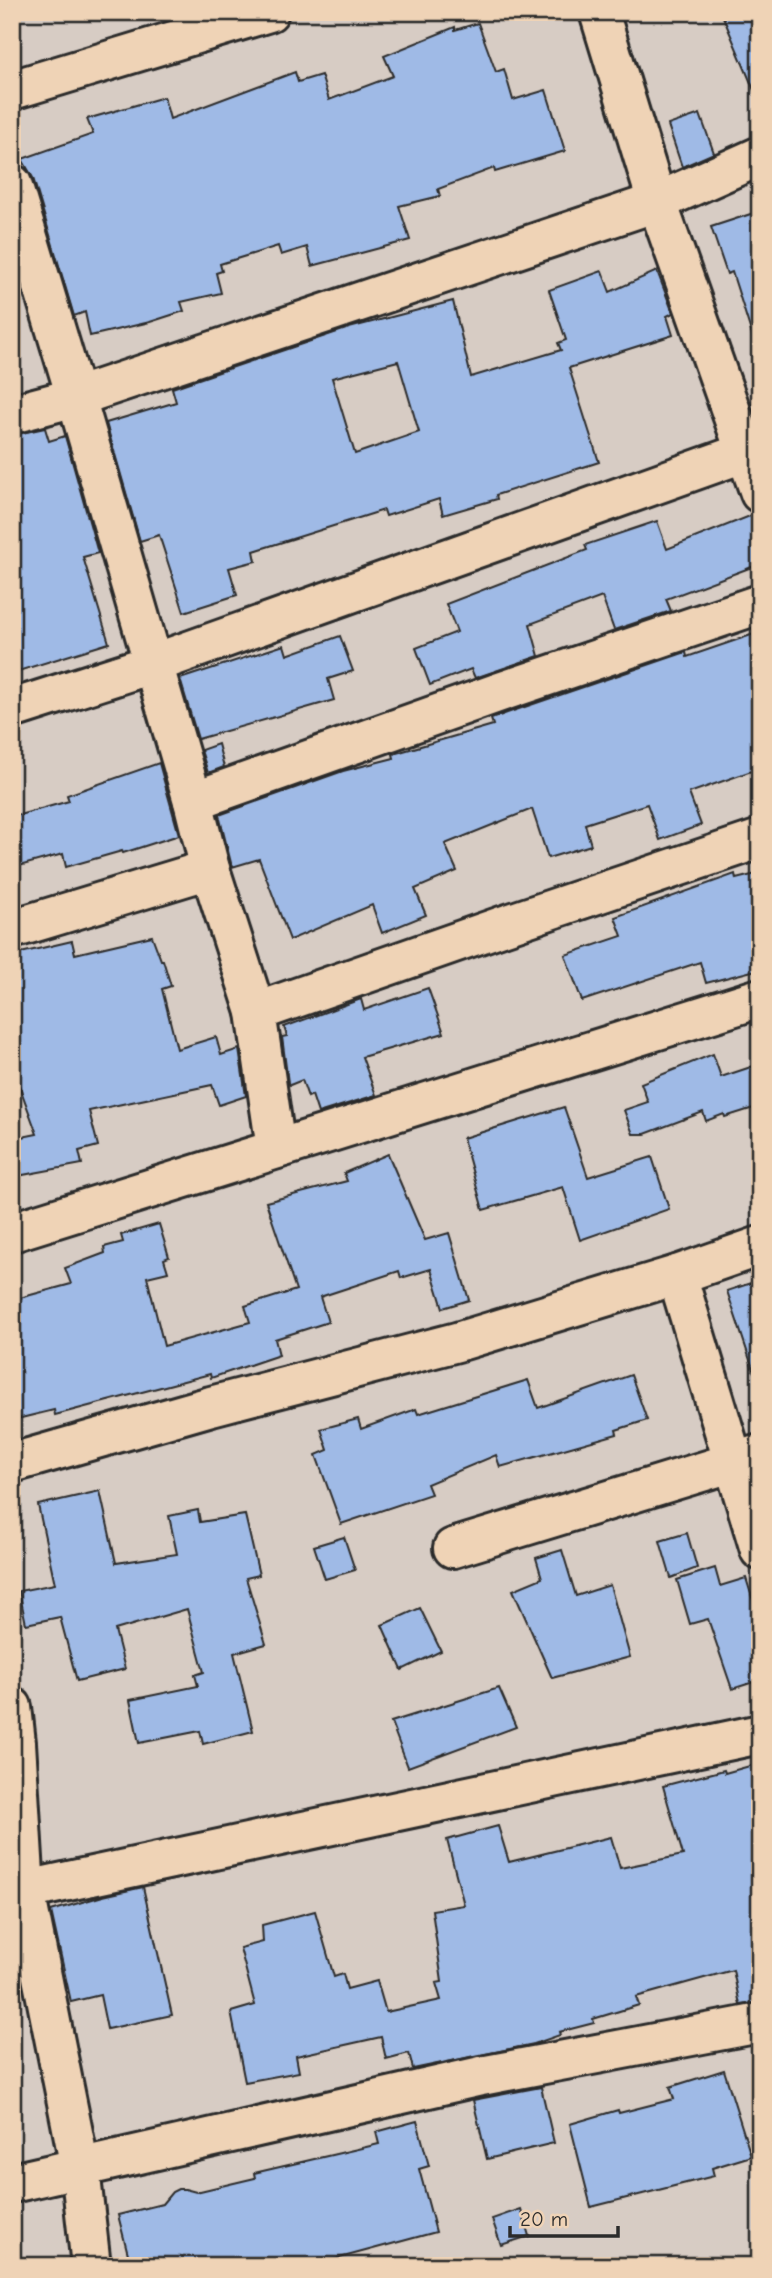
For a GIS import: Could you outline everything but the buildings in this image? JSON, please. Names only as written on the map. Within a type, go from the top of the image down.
[{"type":"street","points":[[12,90],[269,12]]},
{"type":"street","points":[[599,12],[657,202],[752,450],[760,493]]},
{"type":"street","points":[[12,414],[76,397],[657,202],[760,156]]},
{"type":"street","points":[[12,184],[193,800],[210,869],[256,1012],[276,1149]]},
{"type":"street","points":[[12,709],[152,664],[752,450]]},
{"type":"street","points":[[193,800],[760,604]]},
{"type":"street","points":[[256,1012],[760,839]]},
{"type":"street","points":[[12,929],[210,869]]},
{"type":"street","points":[[12,1231],[760,998]]},
{"type":"street","points":[[12,1463],[211,1406],[457,1342],[677,1275],[760,1246]]},
{"type":"street","points":[[677,1275],[746,1458],[760,1550]]},
{"type":"street","points":[[453,1548],[746,1458]]},
{"type":"street","points":[[14,1731],[19,1892],[80,2168],[91,2266]]},
{"type":"street","points":[[19,1892],[760,1734]]},
{"type":"street","points":[[12,2183],[481,2076],[760,2023]]}]
